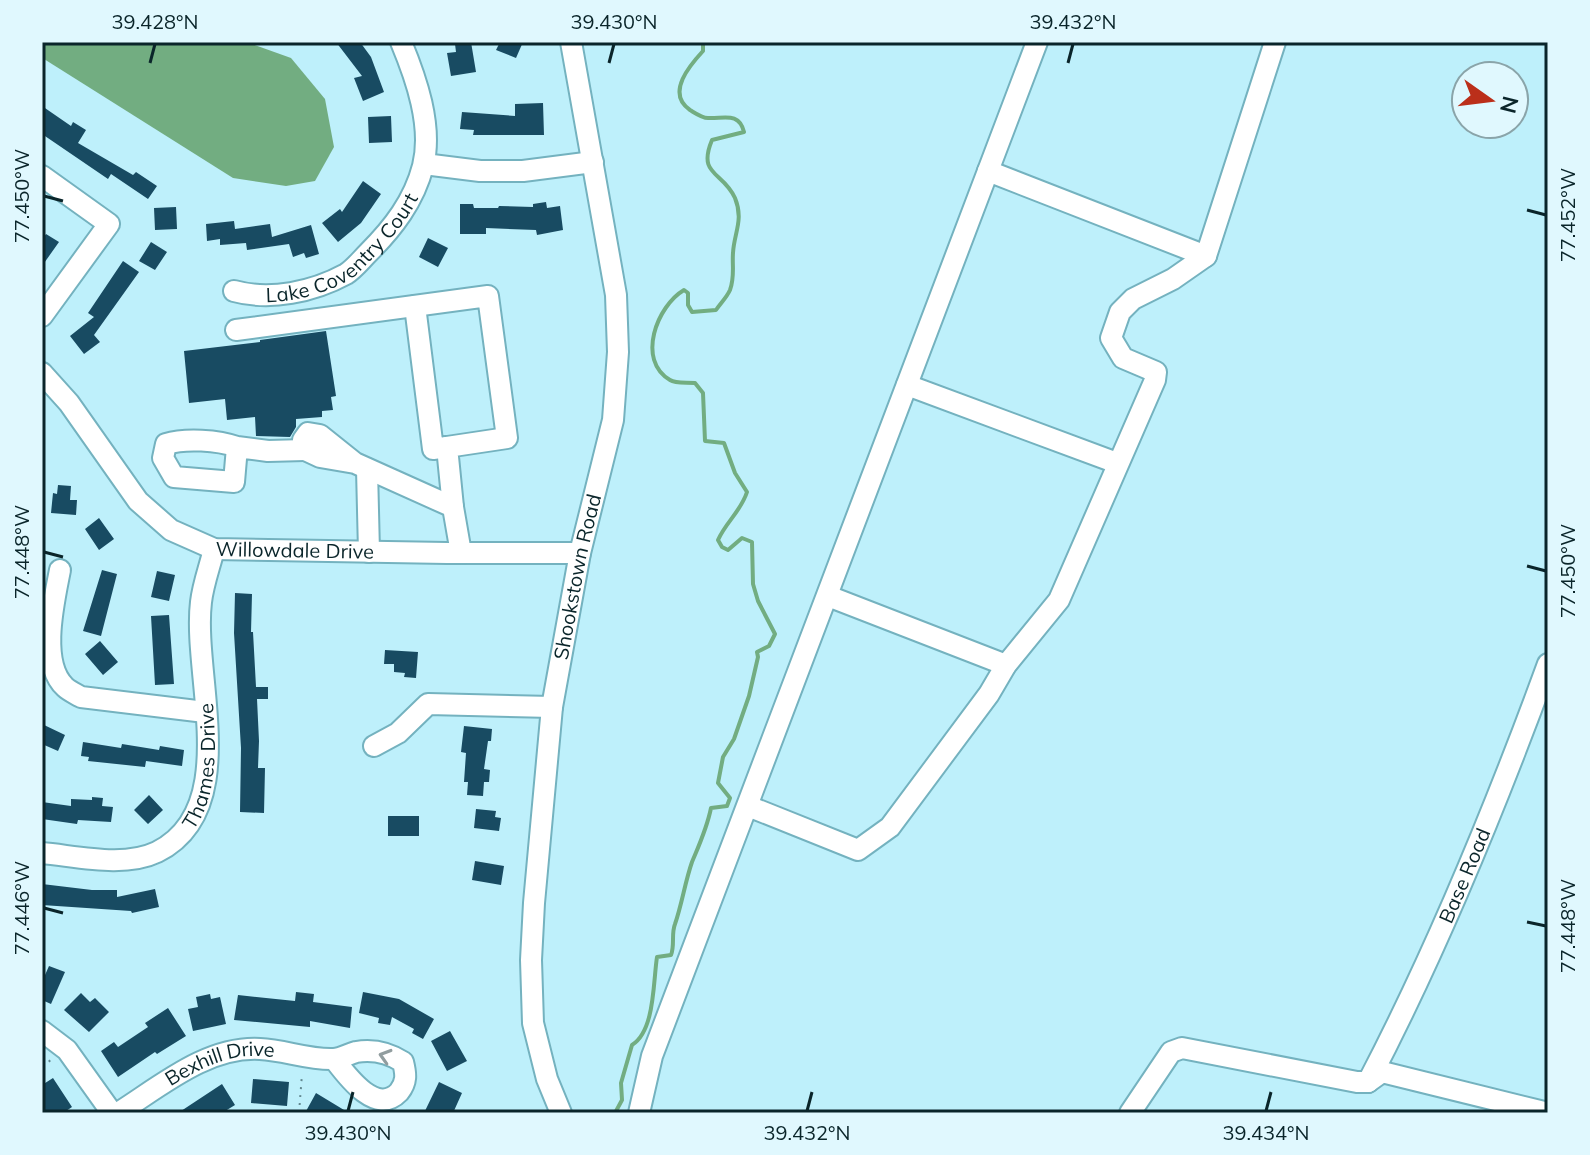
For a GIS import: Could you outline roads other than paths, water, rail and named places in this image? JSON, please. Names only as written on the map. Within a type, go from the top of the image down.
[{"type":"street","points":[[401,42],[417,80],[424,116],[424,164],[480,171],[523,171],[593,162]]},
{"type":"street","name":"Shookstown Road","points":[[561,1113],[547,1079],[533,1023],[531,960],[539,842],[552,707],[580,553],[613,420],[618,352],[616,295],[571,42]]},
{"type":"street","points":[[639,1113],[652,1056],[1037,42]]},
{"type":"street","points":[[748,806],[858,850],[890,827],[989,694],[1006,665],[1059,600],[1156,372],[1123,358],[1111,338],[1120,312],[1133,299],[1173,279],[1206,256],[1275,42]]},
{"type":"street","name":"Lake Coventry Court","points":[[234,291],[253,296],[273,296],[317,287],[349,273],[391,230],[411,199],[424,164]]},
{"type":"street","points":[[988,171],[1206,256]]},
{"type":"street","points":[[42,176],[109,224],[42,316]]},
{"type":"street","points":[[236,330],[488,296],[507,438],[433,449],[415,306]]},
{"type":"street","name":"Willowdale Drive","points":[[42,373],[69,403],[138,501],[171,530],[214,549],[580,553]]},
{"type":"street","points":[[907,385],[1117,463]]},
{"type":"street","points":[[237,447],[268,451],[305,450],[303,440],[308,433],[314,433],[361,466],[453,507]]},
{"type":"street","points":[[447,447],[461,553]]},
{"type":"street","points":[[361,466],[369,552]]},
{"type":"street","name":"Thames Drive","points":[[42,853],[137,858],[156,852],[173,841],[189,823],[206,784],[209,759],[201,603],[214,549]]},
{"type":"street","points":[[60,570],[50,641],[53,666],[63,686],[81,697],[205,712]]},
{"type":"street","points":[[828,596],[1006,665]]},
{"type":"street","name":"Base Road","points":[[1368,1082],[1399,1022],[1510,768],[1548,664]]},
{"type":"street","points":[[374,746],[398,733],[428,704],[552,707]]},
{"type":"street","points":[[42,1031],[67,1050],[115,1113]]},
{"type":"street","points":[[1130,1113],[1171,1052],[1182,1048],[1368,1082],[1382,1072],[1544,1112]]},
{"type":"street","name":"Bexhill Drive","points":[[115,1113],[211,1056],[236,1050],[260,1049],[334,1059]]},
{"type":"waterway","points":[[615,1113],[622,1100],[621,1083],[632,1045],[640,1038],[649,1018],[657,957],[671,955],[674,928],[687,877],[711,808],[727,806],[730,798],[718,783],[723,757],[734,739],[749,696],[757,652],[769,646],[775,634],[753,584],[752,542],[742,538],[728,550],[718,540],[747,492],[735,473],[724,443],[705,441],[703,393],[695,383],[672,381],[660,371],[652,347],[659,320],[674,298],[684,290],[688,293],[688,305],[692,312],[716,310],[729,293],[732,281],[738,206],[730,189],[710,167],[708,152],[712,140],[744,132],[742,125],[734,119],[703,117],[683,103],[680,87],[692,63],[703,51],[703,42]]}]
